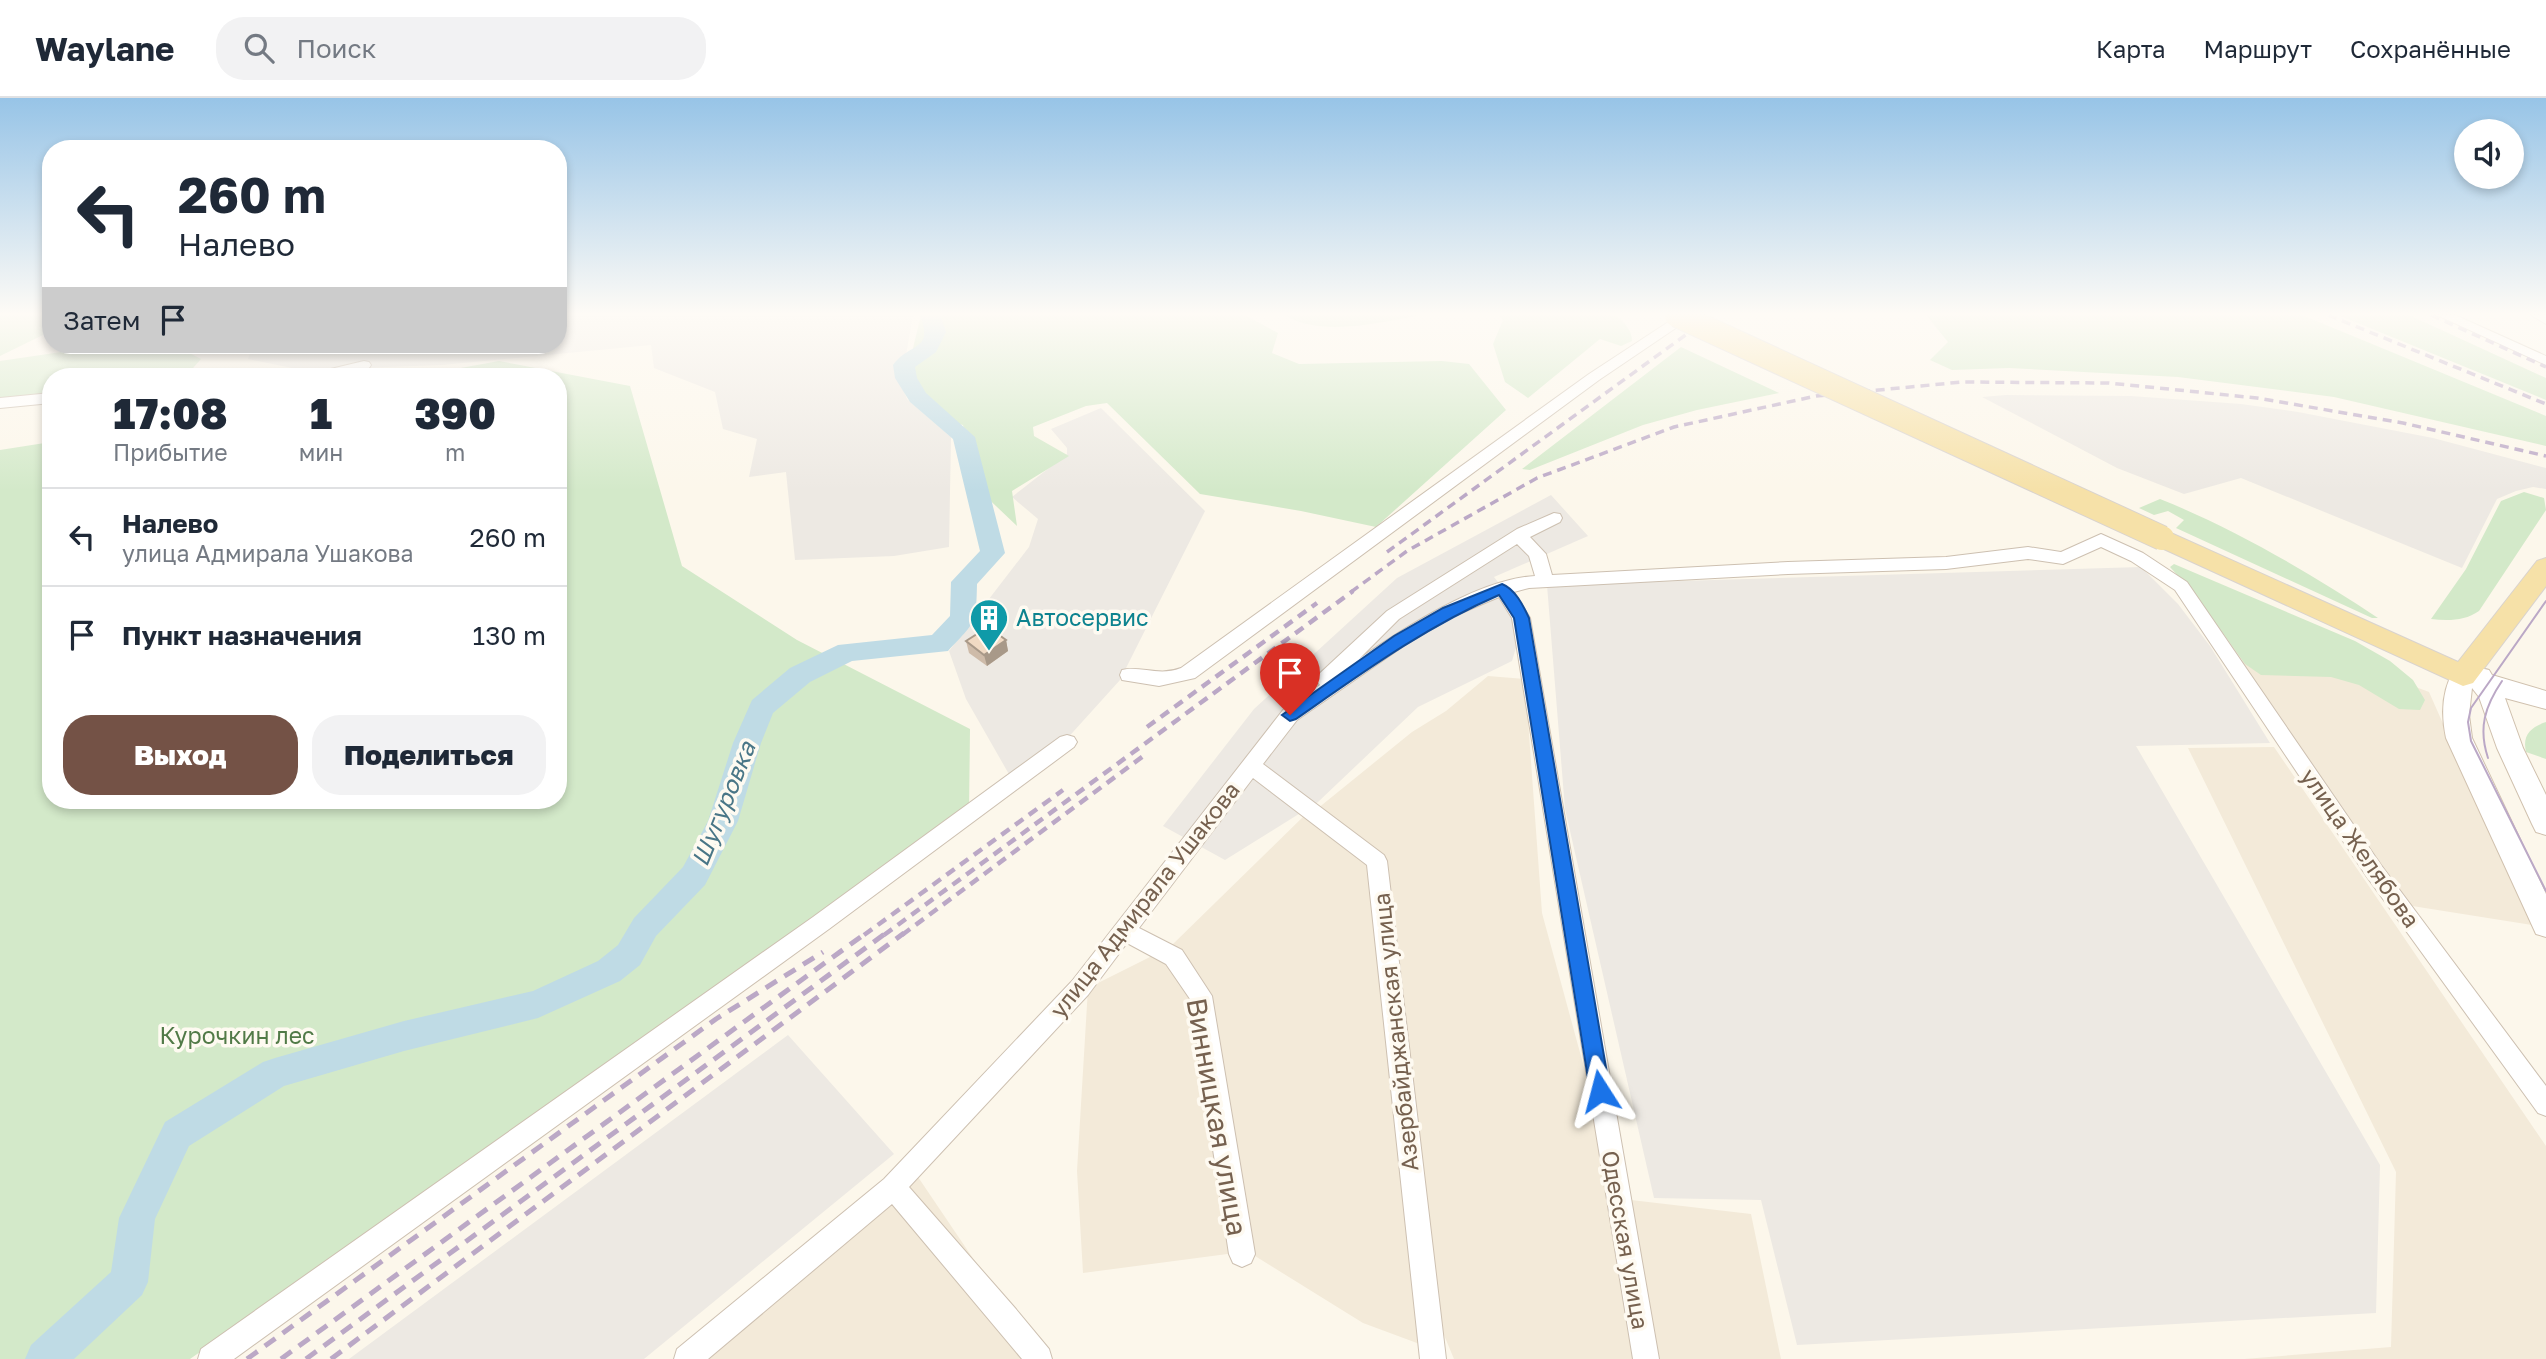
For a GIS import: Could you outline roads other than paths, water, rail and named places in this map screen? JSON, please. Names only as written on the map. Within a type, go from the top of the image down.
[{"type":"main road","points":[[1805,374],[2375,636],[2474,676],[2546,700]]},
{"type":"main road","points":[[2546,566],[2456,703],[2459,738],[2546,925]]},
{"type":"main road","points":[[2474,676],[2546,686]]},
{"type":"main road","points":[[2474,676],[2546,824]]},
{"type":"street","points":[[1129,675],[1159,681],[1188,673],[1599,374]]},
{"type":"street","points":[[0,403],[42,399]]},
{"type":"street","points":[[1290,715],[1393,615],[1519,536],[1554,518]]},
{"type":"street","points":[[1519,536],[1537,554],[1545,580]]},
{"type":"street","name":"улица Адмирала Ушакова","points":[[687,1359],[893,1187],[1080,988],[1290,715],[1399,640],[1448,612],[1502,589],[1545,580],[1788,568],[1946,564],[2028,553],[2063,558],[2101,540],[2147,563],[2181,586]]},
{"type":"street","name":"улица Желябова","points":[[2181,586],[2374,871],[2546,1105]]},
{"type":"street","name":"Одесская улица","points":[[1502,589],[1516,606],[1521,618],[1646,1359]]},
{"type":"street","points":[[211,1359],[821,923],[1067,742]]},
{"type":"street","name":"Азербайджанская улица","points":[[1251,766],[1377,861],[1433,1359]]},
{"type":"street","name":"Винницкая улица","points":[[1124,931],[1174,957],[1201,996],[1242,1254]]},
{"type":"street","points":[[893,1187],[1040,1359]]},
{"type":"waterway","name":"Шугуровка","points":[[45,1359],[129,1282],[137,1218],[177,1134],[275,1073],[404,1036],[538,1004],[609,971],[629,955],[645,927],[694,876],[723,821],[747,743],[762,707],[800,675],[847,652],[939,644],[963,619],[964,582],[993,553],[964,437],[918,397],[905,374]]},
{"type":"tram line","points":[[2546,601],[2471,708],[2468,722],[2471,741],[2546,891]]},
{"type":"tram line","points":[[2488,758],[2484,737],[2485,718],[2491,699],[2502,681]]},
{"type":"railway","points":[[1387,552],[1632,374]]},
{"type":"railway","points":[[2472,374],[2546,404]]},
{"type":"railway","points":[[1351,592],[1407,551],[1537,478],[1674,427],[1816,396],[1962,382],[2109,383],[2257,398],[2403,423],[2546,456]]},
{"type":"railway","points":[[884,935],[1353,591]]},
{"type":"railway","points":[[1147,727],[1317,603]]},
{"type":"railway","points":[[902,935],[1146,754]]},
{"type":"railway","points":[[864,935],[1063,790]]},
{"type":"railway","points":[[281,1359],[866,933]]},
{"type":"railway","points":[[306,1359],[886,933]]},
{"type":"railway","points":[[331,1359],[904,933]]},
{"type":"railway","points":[[247,1359],[716,1019],[823,952]]},
{"type":"place","name":"Автосервис","points":[[989,652]]},
{"type":"park label","name":"Курочкин лес","points":[[237,1036]]}]
